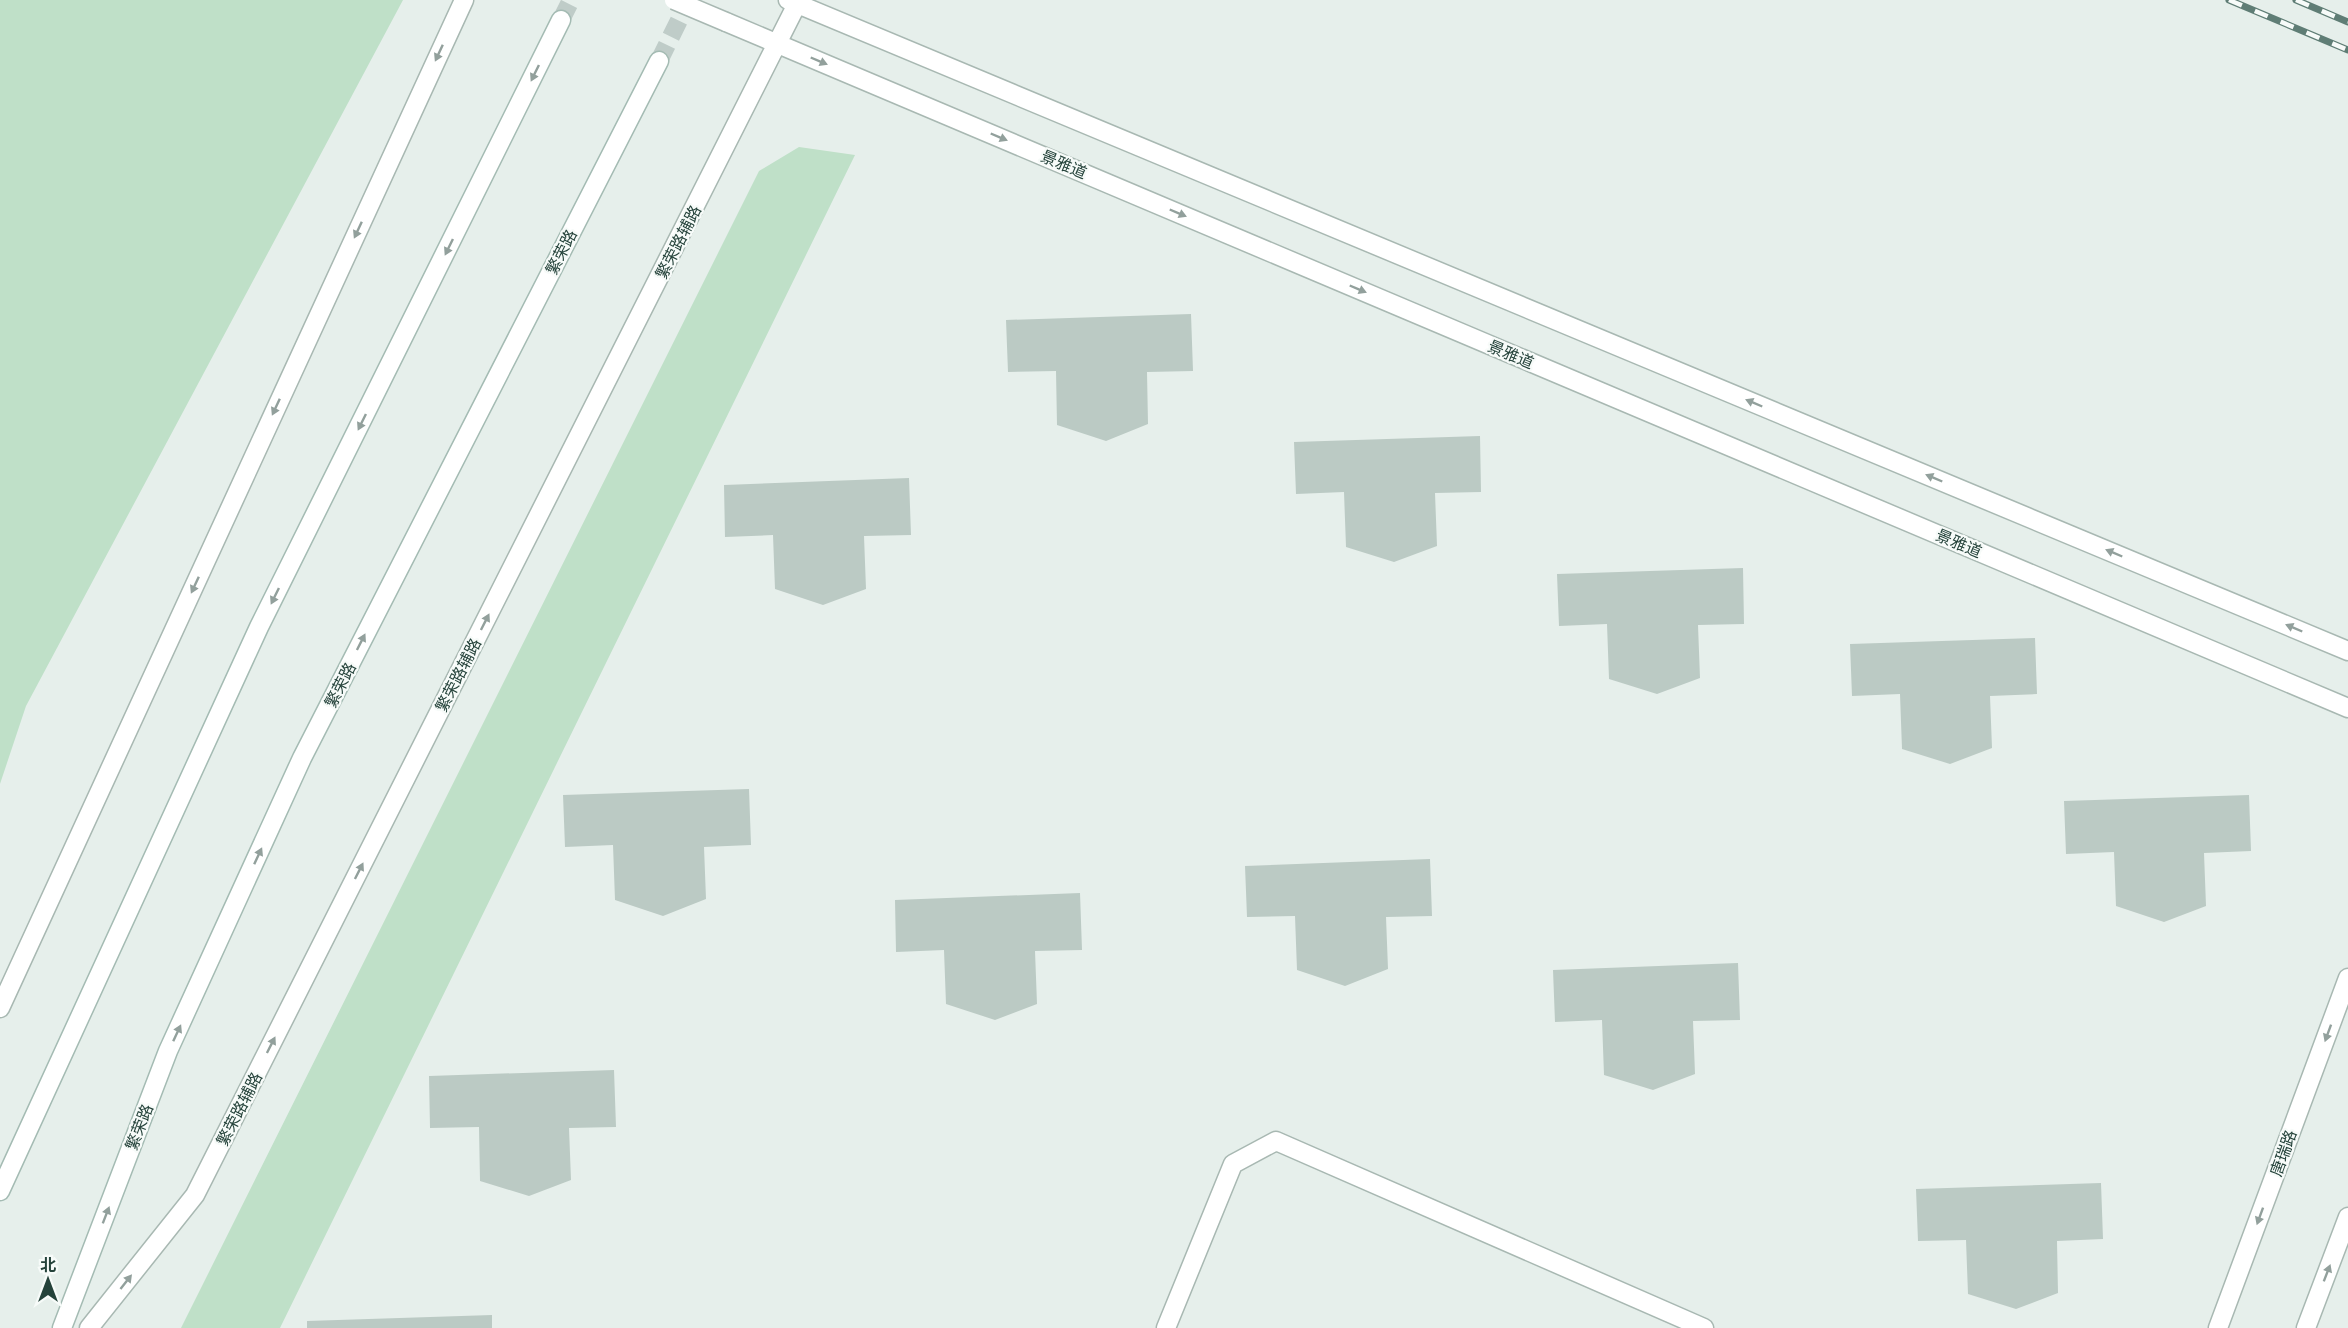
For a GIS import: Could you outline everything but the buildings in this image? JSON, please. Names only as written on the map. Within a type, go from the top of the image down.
[{"type":"street","points":[[0,1008],[464,0]]},
{"type":"street","name":"景雅道","points":[[674,0],[2348,708]]},
{"type":"street","points":[[793,2],[2348,651]]},
{"type":"street","name":"繁荣路辅路","points":[[89,1328],[195,1195],[778,44],[793,2]]},
{"type":"street","points":[[0,1191],[259,627],[561,20]]},
{"type":"street","name":"繁荣路","points":[[62,1328],[168,1051],[302,758],[659,61]]},
{"type":"street","name":"唐瑞路","points":[[2218,1328],[2348,978]]},
{"type":"street","points":[[1166,1328],[1233,1164],[1276,1141],[1704,1328]]},
{"type":"street","points":[[2306,1328],[2348,1217]]},
{"type":"green space","points":[[0,0],[403,0],[26,706],[0,784]]},
{"type":"green space","points":[[799,147],[855,155],[280,1328],[181,1328],[759,171]]},
{"type":"tunnel","points":[[561,20],[571,0]]},
{"type":"tunnel","points":[[659,61],[689,0]]},
{"type":"railway","points":[[2229,0],[2348,50]]},
{"type":"railway","points":[[2296,0],[2348,22]]}]
